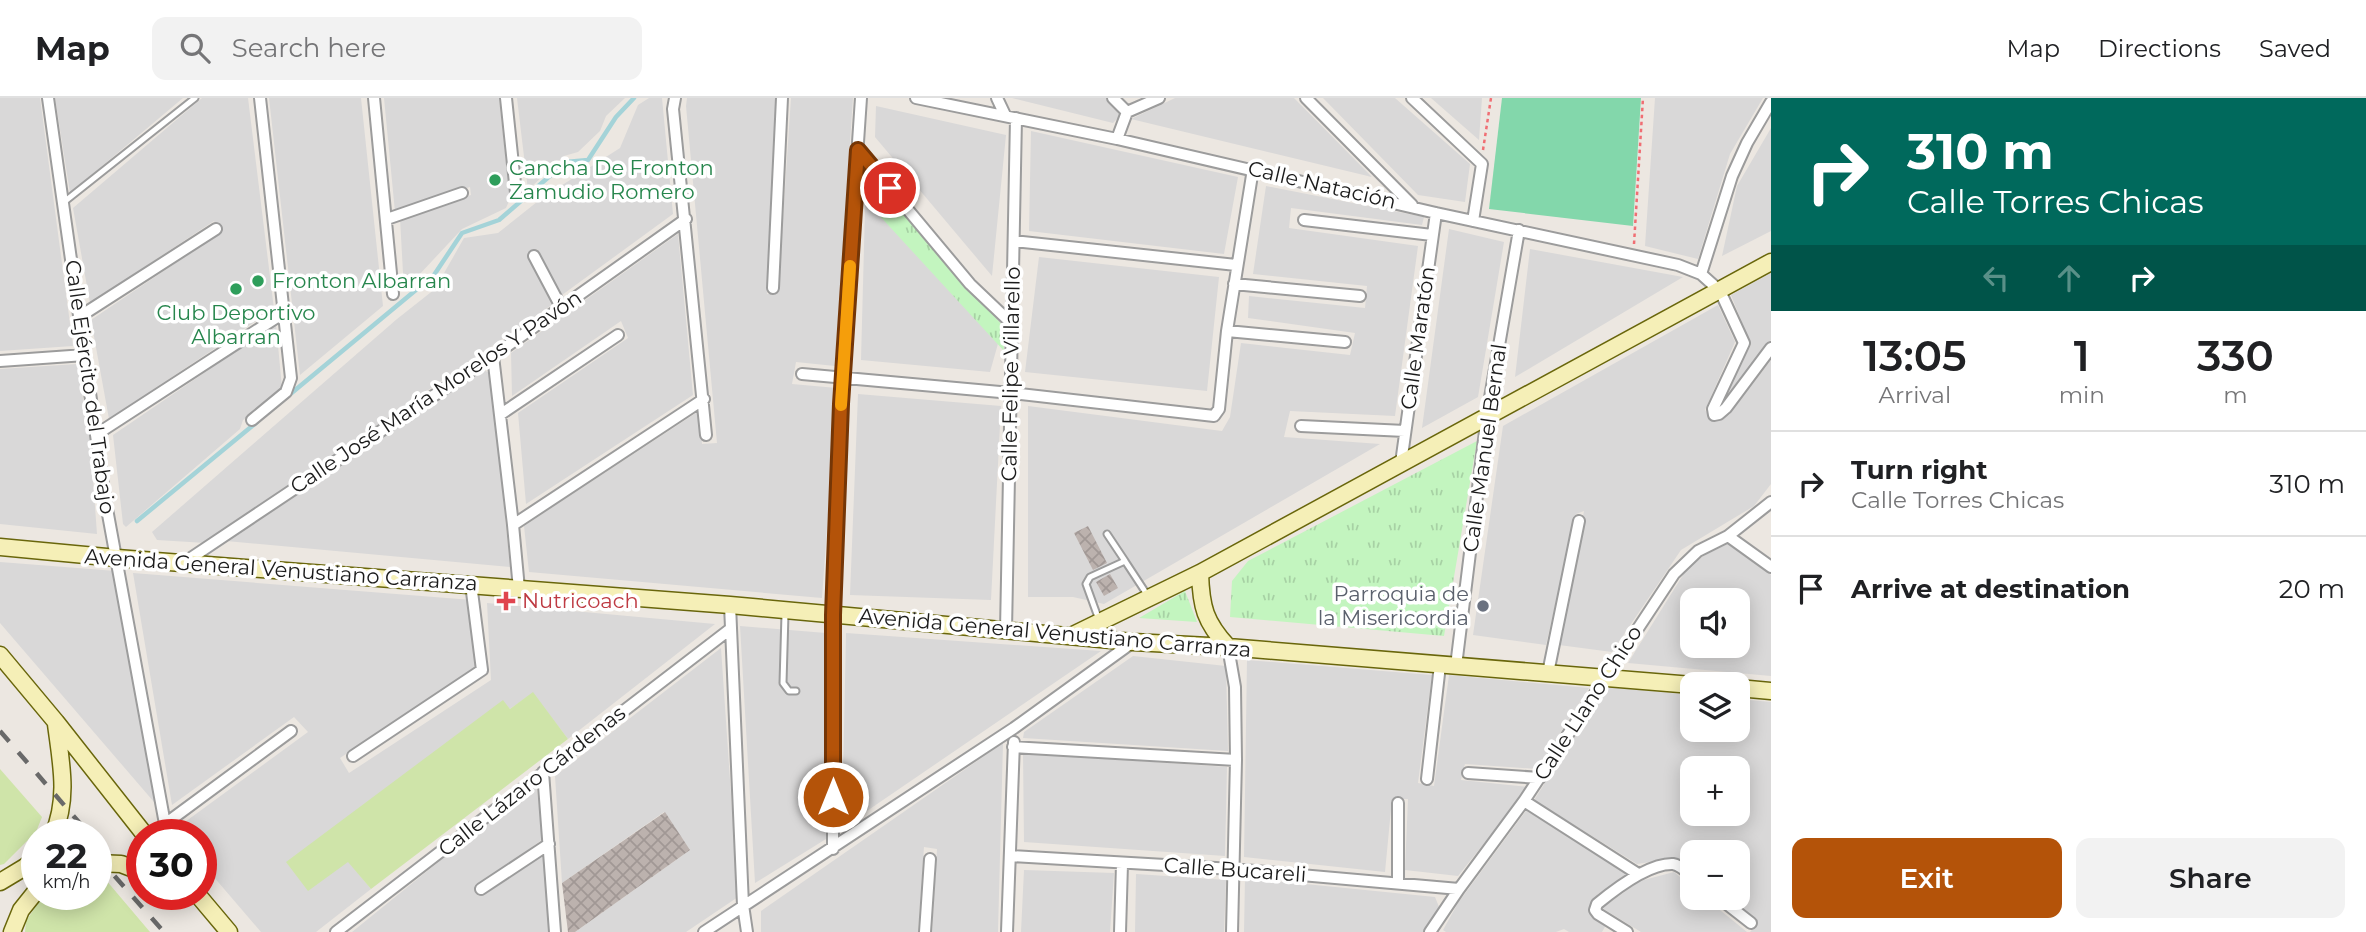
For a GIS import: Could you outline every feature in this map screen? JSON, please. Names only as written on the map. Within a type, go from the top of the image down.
[{"type":"main road","points":[[1073,635],[1200,573],[1771,262]]},
{"type":"main road","name":"Avenida General Venustiano Carranza","points":[[0,547],[730,605],[1133,642],[1228,647],[1680,684]]},
{"type":"main road","points":[[1200,573],[1203,609],[1208,623],[1228,647]]},
{"type":"main road","points":[[0,655],[132,819]]},
{"type":"main road","points":[[1750,689],[1771,691]]},
{"type":"main road","points":[[56,722],[64,796],[57,819]]},
{"type":"main road","points":[[0,882],[21,869]]},
{"type":"main road","points":[[12,932],[21,910]]},
{"type":"main road","points":[[210,910],[229,932]]},
{"type":"street","name":"Calle Ejército del Trabajo","points":[[48,98],[105,498],[164,819]]},
{"type":"street","points":[[252,420],[271,407],[289,387],[291,378],[260,98]]},
{"type":"street","points":[[374,98],[393,294]]},
{"type":"street","points":[[506,98],[516,193]]},
{"type":"street","points":[[675,98],[706,435]]},
{"type":"street","points":[[773,288],[782,98]]},
{"type":"street","points":[[833,849],[833,615],[842,378],[861,98]]},
{"type":"street","name":"Calle Natación","points":[[916,98],[1117,139],[1436,213],[1633,254],[1702,274],[1720,291]]},
{"type":"street","points":[[997,98],[1011,116]]},
{"type":"street","points":[[1113,98],[1127,112]]},
{"type":"street","points":[[1117,139],[1127,112],[1159,98]]},
{"type":"street","points":[[1306,98],[1413,206]]},
{"type":"street","points":[[1412,98],[1482,164],[1473,221]]},
{"type":"street","points":[[1702,274],[1732,176],[1746,143],[1771,102]]},
{"type":"street","name":"Calle Felipe Villarello","points":[[1006,630],[1014,241],[1011,116]]},
{"type":"street","points":[[858,150],[970,284],[1011,323]]},
{"type":"street","points":[[802,374],[1011,393],[1212,417],[1219,409],[1236,265],[1252,169]]},
{"type":"street","points":[[387,219],[462,193]]},
{"type":"street","name":"Calle Maratón","points":[[1401,463],[1436,213]]},
{"type":"street","name":"Calle José María Morelos Y Pavón","points":[[185,562],[493,356],[686,219]]},
{"type":"street","points":[[1304,220],[1432,235]]},
{"type":"street","points":[[79,317],[216,229]]},
{"type":"street","name":"Calle Manuel Bernal","points":[[1427,779],[1519,230]]},
{"type":"street","points":[[1014,241],[1236,265]]},
{"type":"street","points":[[534,256],[561,307]]},
{"type":"street","points":[[1234,284],[1360,296]]},
{"type":"street","points":[[1720,291],[1744,343],[1713,414],[1717,415],[1726,408],[1771,348]]},
{"type":"street","points":[[97,434],[285,312]]},
{"type":"street","points":[[1227,331],[1345,342]]},
{"type":"street","points":[[501,414],[618,335]]},
{"type":"street","points":[[0,360],[85,355]]},
{"type":"street","points":[[493,356],[519,589]]},
{"type":"street","points":[[513,525],[704,399]]},
{"type":"street","points":[[1301,426],[1405,431]]},
{"type":"street","name":"Calle Llano Chico","points":[[1430,932],[1524,801],[1603,678],[1681,565],[1698,551],[1728,536],[1771,502]]},
{"type":"street","points":[[1548,673],[1579,521]]},
{"type":"street","points":[[1728,536],[1771,567]]},
{"type":"street","points":[[353,756],[482,670],[471,584]]},
{"type":"street","points":[[730,605],[729,630],[747,932]]},
{"type":"street","name":"Calle Lázaro Cárdenas","points":[[336,932],[729,630]]},
{"type":"street","points":[[704,932],[1014,728],[1133,642]]},
{"type":"street","points":[[1228,647],[1236,687],[1232,932]]},
{"type":"street","points":[[1007,932],[1014,728]]},
{"type":"street","points":[[172,819],[291,731]]},
{"type":"street","points":[[1013,747],[1236,760]]},
{"type":"street","points":[[543,772],[555,932]]},
{"type":"street","points":[[1468,773],[1539,778]]},
{"type":"street","points":[[1524,801],[1638,874]]},
{"type":"street","points":[[1398,803],[1398,883]]},
{"type":"street","points":[[481,889],[549,844]]},
{"type":"street","name":"Calle Bucareli","points":[[1011,856],[1233,869],[1459,889]]},
{"type":"street","points":[[925,932],[930,859]]},
{"type":"street","points":[[1120,932],[1122,863]]},
{"type":"street","points":[[1627,932],[1602,917],[1595,909],[1599,902],[1638,874],[1671,864],[1680,867]]},
{"type":"street","points":[[1734,910],[1751,923]]},
{"type":"lane","points":[[64,202],[195,98]]},
{"type":"lane","points":[[1107,534],[1149,598]]},
{"type":"lane","points":[[1100,622],[1086,582],[1090,577],[1125,561]]},
{"type":"lane","points":[[786,611],[783,683],[789,691],[796,691]]},
{"type":"path","points":[[1482,164],[1491,98]]},
{"type":"path","points":[[1633,254],[1643,98]]},
{"type":"shaded area","points":[[0,98],[40,98],[73,346],[0,351]]},
{"type":"shaded area","points":[[55,98],[183,98],[70,193]]},
{"type":"shaded area","points":[[202,98],[248,98],[274,309],[109,419],[91,320],[220,233],[214,221],[90,303],[73,208]]},
{"type":"shaded area","points":[[269,98],[361,98],[383,306],[300,375]]},
{"type":"shaded area","points":[[384,98],[499,98],[510,199],[506,208],[462,229],[404,291],[400,218],[471,195],[470,187],[395,212]]},
{"type":"shaded area","points":[[517,98],[625,98],[606,116],[600,131],[578,152],[564,156],[528,190]]},
{"type":"shaded area","points":[[649,98],[662,98],[673,214],[562,295],[537,249],[529,252],[556,302],[206,543],[157,540],[152,532],[435,289],[464,238],[498,233],[542,198],[620,148],[638,105]]},
{"type":"shaded area","points":[[687,98],[777,98],[767,294],[778,293],[791,98],[853,98],[835,366],[796,362],[792,384],[837,388],[822,598],[529,572],[524,526],[699,411],[702,444],[717,443]]},
{"type":"shaded area","points":[[1012,98],[1106,98],[1121,115],[1113,123]]},
{"type":"shaded area","points":[[1175,98],[1294,98],[1372,177],[1131,119]]},
{"type":"shaded area","points":[[1323,98],[1395,98],[1470,164],[1465,202],[1418,195]]},
{"type":"shaded area","points":[[1431,98],[1482,98],[1479,140]]},
{"type":"shaded area","points":[[1655,98],[1763,98],[1730,154],[1698,259],[1645,246]]},
{"type":"shaded area","points":[[876,106],[1006,135],[992,276],[875,137]]},
{"type":"shaded area","points":[[1771,128],[1771,231],[1722,256],[1737,186]]},
{"type":"shaded area","points":[[1031,131],[1238,177],[1224,254],[1029,231]]},
{"type":"shaded area","points":[[866,172],[1003,326],[990,372],[861,360]]},
{"type":"shaded area","points":[[1266,186],[1424,217],[1422,225],[1291,208],[1289,228],[1418,246],[1395,416],[1290,411],[1284,437],[1380,444],[1104,604],[1073,597],[1028,597],[1028,406],[1222,431],[1230,417],[1241,343],[1350,355],[1355,333],[1248,318],[1249,296],[1365,308],[1367,286],[1253,274]]},
{"type":"shaded area","points":[[1449,229],[1504,242],[1478,397],[1422,428]]},
{"type":"shaded area","points":[[678,234],[693,395],[526,504],[518,413],[628,338],[621,321],[512,396],[511,353]]},
{"type":"shaded area","points":[[1530,249],[1683,277],[1515,377]]},
{"type":"shaded area","points":[[1039,257],[1219,277],[1207,391],[1025,372]]},
{"type":"shaded area","points":[[1771,273],[1771,340],[1723,400],[1751,345],[1731,295]]},
{"type":"shaded area","points":[[1718,305],[1735,342],[1705,410],[1712,420],[1729,415],[1771,360],[1771,484],[1754,506],[1681,550],[1612,652],[1559,645],[1584,511],[1576,514],[1546,645],[1473,635],[1503,426]]},
{"type":"shaded area","points":[[276,324],[282,388],[268,405],[243,420],[240,429],[126,527],[123,524],[113,435]]},
{"type":"shaded area","points":[[77,364],[90,438],[97,534],[0,524],[0,369]]},
{"type":"shaded area","points":[[484,370],[491,374],[510,567],[226,541]]},
{"type":"shaded area","points":[[858,394],[1001,406],[991,600],[850,595]]},
{"type":"shaded area","points":[[1727,543],[1771,575],[1771,676],[1628,663],[1688,567],[1718,546]]},
{"type":"shaded area","points":[[0,562],[116,571],[160,809],[0,623]]},
{"type":"shaded area","points":[[133,573],[472,600],[479,665],[340,758],[349,773],[491,680],[487,603],[715,624],[568,739],[533,693],[510,709],[503,701],[348,861],[371,889],[316,932],[261,932],[217,881],[217,819],[189,819],[308,732],[294,717],[172,805]]},
{"type":"shaded area","points":[[740,626],[826,633],[826,839],[755,883]]},
{"type":"shaded area","points":[[846,633],[1101,651],[842,828]]},
{"type":"shaded area","points":[[721,648],[738,897],[686,932],[575,932],[690,850],[664,812],[562,883],[555,776]]},
{"type":"shaded area","points":[[1133,656],[1226,666],[1228,751],[1023,738],[1024,732]]},
{"type":"shaded area","points":[[1247,660],[1432,675],[1418,783],[1434,786],[1449,675],[1589,688],[1537,769],[1465,764],[1461,780],[1529,787],[1458,876],[1405,870],[1408,799],[1392,799],[1385,872],[1244,857]]},
{"type":"shaded area","points":[[1607,687],[1680,694],[1680,742],[1750,742],[1750,700],[1771,702],[1771,932],[1750,932],[1758,923],[1742,910],[1750,910],[1750,840],[1680,840],[1680,860],[1677,858],[1637,864],[1534,800]]},
{"type":"shaded area","points":[[1003,743],[998,932],[932,932],[937,849],[924,847],[918,932],[761,932],[761,911]]},
{"type":"shaded area","points":[[1023,753],[1227,767],[1225,856],[1024,842]]},
{"type":"shaded area","points":[[536,783],[543,839],[476,888],[543,849],[550,930],[548,932],[352,932]]},
{"type":"shaded area","points":[[1528,808],[1632,873],[1598,894],[1588,909],[1606,925],[1602,932],[1569,932],[1564,929],[1556,932],[1443,930],[1458,903]]},
{"type":"shaded area","points":[[1024,870],[1114,873],[1110,932],[1021,932]]},
{"type":"shaded area","points":[[1674,872],[1680,877],[1680,910],[1720,910],[1747,932],[1641,932],[1602,908],[1640,881]]},
{"type":"shaded area","points":[[1136,874],[1226,880],[1224,932],[1135,932]]},
{"type":"shaded area","points":[[1245,878],[1435,897],[1439,907],[1423,932],[1244,932]]},
{"type":"green space","points":[[1502,98],[1641,98],[1633,226],[1489,209]]},
{"type":"green space","points":[[866,172],[1003,326],[1004,351],[866,201]]},
{"type":"green space","points":[[1477,441],[1444,636],[1230,617],[1232,581],[1248,561]]},
{"type":"green space","points":[[1185,591],[1197,622],[1139,618]]},
{"type":"green space","points":[[533,692],[568,739],[371,889],[348,862],[308,891],[286,862],[503,700],[510,709]]},
{"type":"green space","points":[[0,769],[42,817],[21,819],[21,847],[0,865]]},
{"type":"green space","points":[[112,887],[126,904],[126,910],[131,910],[150,932],[25,932],[26,921],[33,910],[112,910]]},
{"type":"building","points":[[1088,526],[1107,563],[1093,570],[1074,533]]},
{"type":"building","points":[[1110,574],[1118,588],[1104,596],[1096,582]]},
{"type":"building","points":[[665,812],[690,850],[575,932],[568,932],[562,883]]},
{"type":"waterway","points":[[288,396],[434,275],[462,233],[499,220],[566,162],[588,160],[616,117],[634,98]]},
{"type":"waterway","points":[[137,521],[257,422]]},
{"type":"railway","points":[[0,731],[76,819]]},
{"type":"railway","points":[[112,873],[164,932]]},
{"type":"slow traffic","points":[[841,405],[850,266]]},
{"type":"place","name":"Cancha De Fronton Zamudio Romero","points":[[495,180]]},
{"type":"place","name":"Fronton Albarran","points":[[258,281]]},
{"type":"place","name":"Club Deportivo Albarran","points":[[236,289]]},
{"type":"place","name":"Nutricoach","points":[[506,601]]},
{"type":"place","name":"Parroquia de la Misericordia","points":[[1483,606]]},
{"type":"route","points":[[833,797],[833,615],[842,378],[858,150],[890,188]]}]
